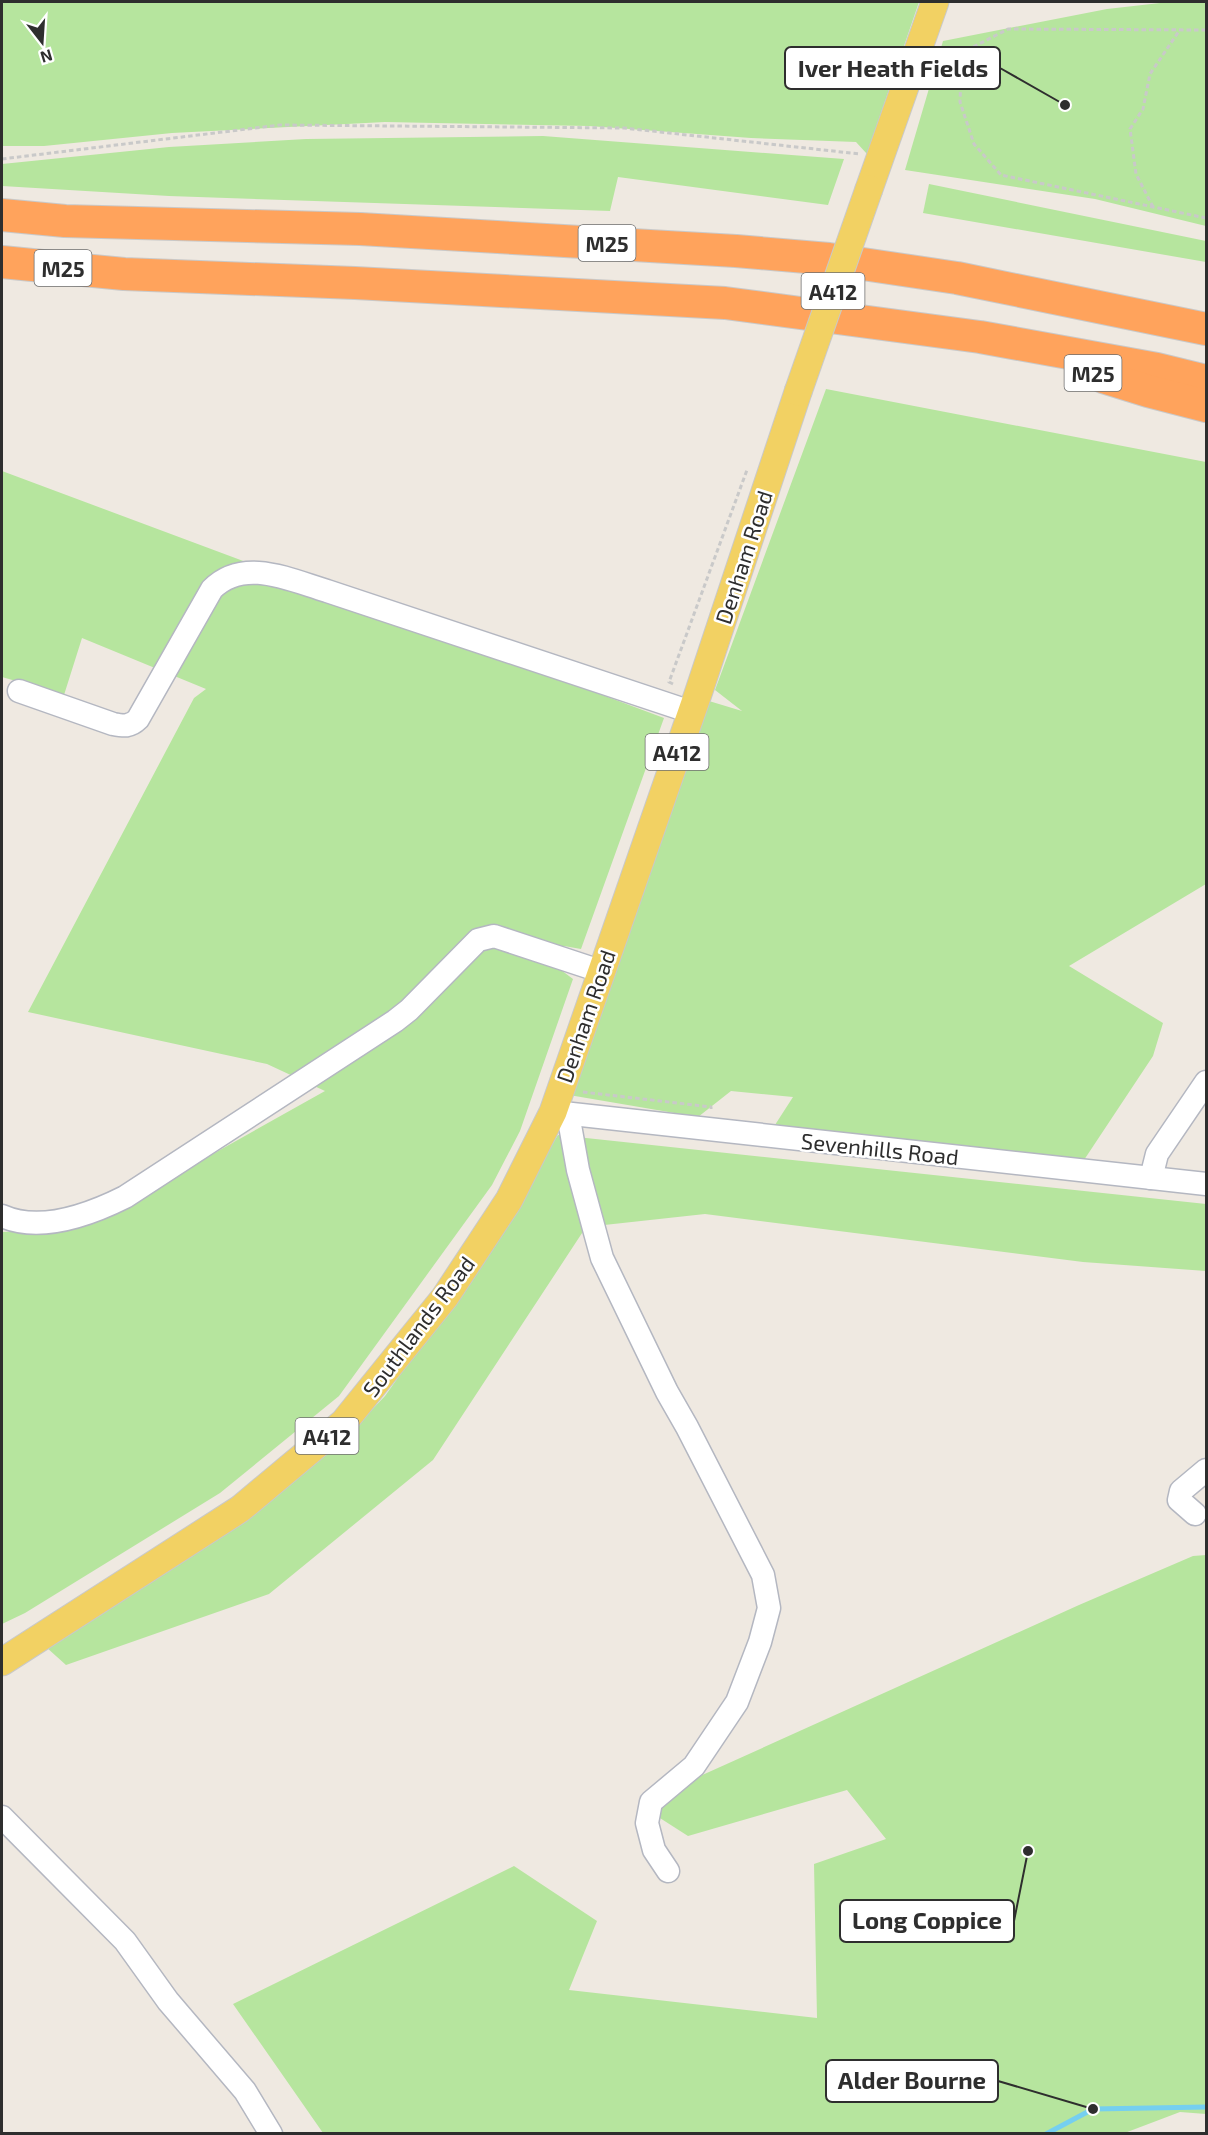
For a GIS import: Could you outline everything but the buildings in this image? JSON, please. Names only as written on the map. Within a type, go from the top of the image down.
[{"type":"highway","name":"M25","points":[[2,215],[65,221],[360,229],[736,251],[829,259],[957,278],[1206,329]]},
{"type":"highway","name":"M25","points":[[2,262],[124,274],[355,283],[725,303],[981,337],[1157,369],[1206,381]]},
{"type":"highway","name":"M25","points":[[981,337],[1148,391],[1206,406]]},
{"type":"main road","name":"Denham Road","points":[[560,1113],[600,971],[691,712],[798,392],[935,2]]},
{"type":"main road","name":"Southlands Road","points":[[2,1662],[240,1509],[344,1422],[446,1297],[509,1200],[560,1113]]},
{"type":"street","points":[[19,691],[113,724],[132,725],[138,719],[212,589],[228,577],[255,571],[327,591],[691,712]]},
{"type":"street","points":[[2,1216],[14,1222],[39,1224],[100,1210],[125,1197],[395,1021],[409,1010],[478,940],[494,936],[600,971]]},
{"type":"street","points":[[1151,1178],[1157,1154],[1206,1082]]},
{"type":"street","points":[[560,1113],[602,1258],[668,1392],[763,1575],[769,1608],[760,1642],[737,1702],[694,1766],[651,1802],[647,1823],[654,1850],[668,1871]]},
{"type":"street","name":"Sevenhills Road","points":[[560,1113],[1206,1184]]},
{"type":"street","points":[[1195,1514],[1179,1500],[1181,1491],[1206,1470]]},
{"type":"street","points":[[2,1817],[124,1941],[168,2001],[245,2091],[271,2133]]},
{"type":"path","points":[[1206,30],[1008,29],[973,47],[961,75],[960,102],[974,144],[1001,175],[1206,218]]},
{"type":"path","points":[[1153,207],[1136,174],[1130,129],[1143,109],[1150,74],[1179,31]]},
{"type":"path","points":[[2,159],[280,125],[624,128],[860,154],[856,164]]},
{"type":"green space","points":[[2,2],[919,2],[867,154],[856,142],[751,138],[589,126],[385,122],[172,133],[44,146],[2,146]]},
{"type":"green space","points":[[1169,2],[1206,2],[1206,226],[1095,199],[905,170],[943,41],[1107,9]]},
{"type":"green space","points":[[543,136],[844,159],[828,205],[618,177],[610,211],[169,196],[2,186],[2,164],[169,147],[306,139]]},
{"type":"green space","points":[[929,184],[1206,241],[1206,262],[923,213]]},
{"type":"green space","points":[[826,389],[1206,462],[1206,884],[1069,966],[1163,1023],[1153,1056],[1084,1160],[773,1128],[793,1097],[731,1091],[698,1117],[569,1095],[709,701],[742,711],[715,690]]},
{"type":"green space","points":[[2,471],[664,718],[581,949],[564,946],[541,955],[573,979],[520,1131],[492,1185],[339,1396],[220,1493],[25,1613],[2,1624],[2,1232],[81,1228],[325,1091],[267,1064],[28,1012],[194,698],[206,689],[82,638],[64,695],[2,677]]},
{"type":"green space","points":[[558,1135],[1206,1204],[1206,1271],[1083,1262],[705,1214],[586,1227],[433,1460],[269,1594],[66,1665],[46,1647],[345,1438],[385,1396],[462,1288]]},
{"type":"green space","points":[[1206,1555],[1206,2114],[1180,2112],[1122,2134],[323,2133],[233,2004],[514,1866],[597,1921],[569,1990],[817,2018],[814,1864],[886,1839],[847,1790],[688,1836],[638,1804],[1079,1605],[1193,1556]]},
{"type":"waterway","points":[[1046,2134],[1093,2109],[1206,2107]]},
{"type":"place","name":"Iver Heath Fields","points":[[1065,105]]},
{"type":"place","name":"Long Coppice","points":[[1028,1851]]},
{"type":"place","name":"Alder Bourne","points":[[1093,2109]]}]
